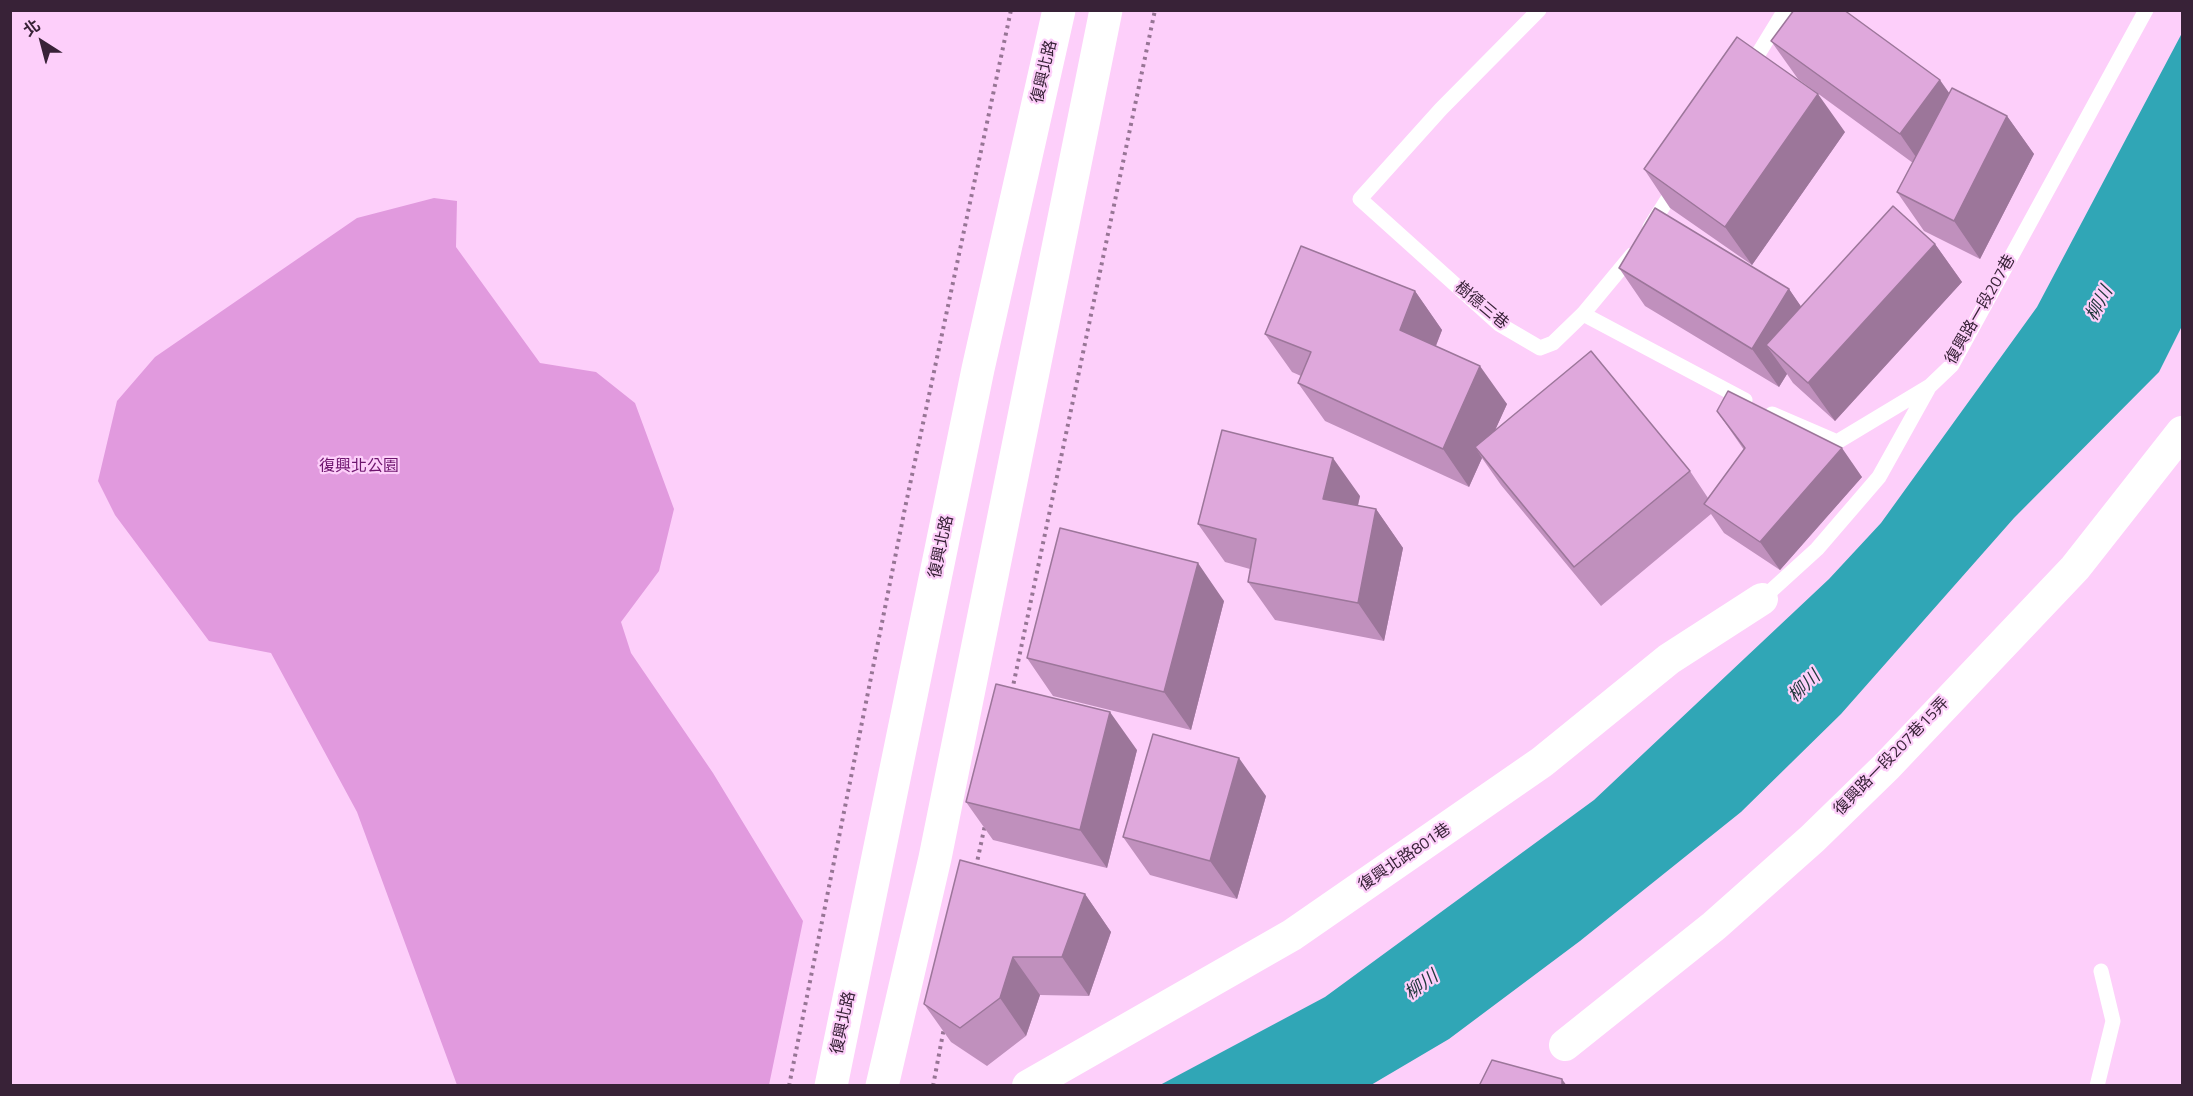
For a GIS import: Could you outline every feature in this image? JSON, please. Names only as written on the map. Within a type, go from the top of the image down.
[{"type":"street","name":"復興北路","points":[[831,1086],[976,380],[1059,10]]},
{"type":"street","points":[[882,1086],[935,858],[1106,10]]},
{"type":"street","name":"復興路一段207巷15弄","points":[[1565,1045],[1714,926],[1812,839],[1887,766],[2075,568],[2182,432]]},
{"type":"street","name":"復興北路801巷","points":[[1028,1086],[1292,935],[1542,762],[1669,659],[1762,599]]},
{"type":"lane","name":"樹德三巷","points":[[1539,10],[1441,110],[1360,199],[1498,324],[1540,348],[1553,343],[1583,314],[1637,250],[1686,170]]},
{"type":"lane","points":[[1741,81],[1785,10]]},
{"type":"lane","name":"復興路一段207巷","points":[[1583,314],[1768,413],[1837,442],[1930,386],[1952,365],[2145,10]]},
{"type":"lane","points":[[1762,599],[1817,549],[1880,477],[1930,386]]},
{"type":"lane","points":[[2097,1086],[2113,1021],[2101,971]]},
{"type":"path","points":[[789,1086],[902,519],[1011,10]]},
{"type":"path","points":[[1012,692],[1155,10]]},
{"type":"path","points":[[974,877],[986,819]]},
{"type":"path","points":[[933,1086],[946,1016]]},
{"type":"green space","name":"復興北公園","points":[[434,198],[457,201],[456,247],[540,363],[596,372],[635,403],[674,509],[659,571],[621,622],[631,653],[713,773],[803,921],[769,1085],[457,1085],[357,812],[271,653],[209,641],[115,515],[98,481],[117,401],[155,357],[357,218]]},
{"type":"water","name":"柳川","points":[[2182,33],[2182,326],[2159,372],[2014,518],[1841,714],[1741,812],[1580,941],[1449,1039],[1371,1085],[1160,1085],[1325,997],[1594,800],[1829,579],[1881,523],[2037,307]]},
{"type":"building","points":[[1794,10],[1844,10],[1940,80],[1900,134],[1771,41]]},
{"type":"building","points":[[1737,37],[1818,94],[1725,227],[1644,169]]},
{"type":"building","points":[[1952,88],[2007,116],[1954,221],[1897,192]]},
{"type":"building","points":[[1893,206],[1935,244],[1808,383],[1766,345]]},
{"type":"building","points":[[1655,208],[1789,289],[1752,349],[1619,268]]},
{"type":"building","points":[[1301,246],[1415,291],[1400,330],[1480,366],[1443,449],[1298,383],[1311,352],[1265,334]]},
{"type":"building","points":[[1591,351],[1690,471],[1574,567],[1475,447]]},
{"type":"building","points":[[1728,391],[1842,448],[1760,542],[1704,504],[1745,448],[1717,411]]},
{"type":"building","points":[[1222,430],[1333,458],[1323,499],[1376,509],[1358,603],[1248,582],[1256,539],[1198,524]]},
{"type":"building","points":[[1060,528],[1198,563],[1164,692],[1027,658]]},
{"type":"building","points":[[996,684],[1110,712],[1080,830],[966,802]]},
{"type":"building","points":[[1153,734],[1239,758],[1210,861],[1123,837]]},
{"type":"building","points":[[960,860],[1085,894],[1062,957],[1013,957],[1000,998],[960,1028],[924,1004]]},
{"type":"building","points":[[1492,1060],[1562,1079],[1562,1086],[1479,1086]]}]
